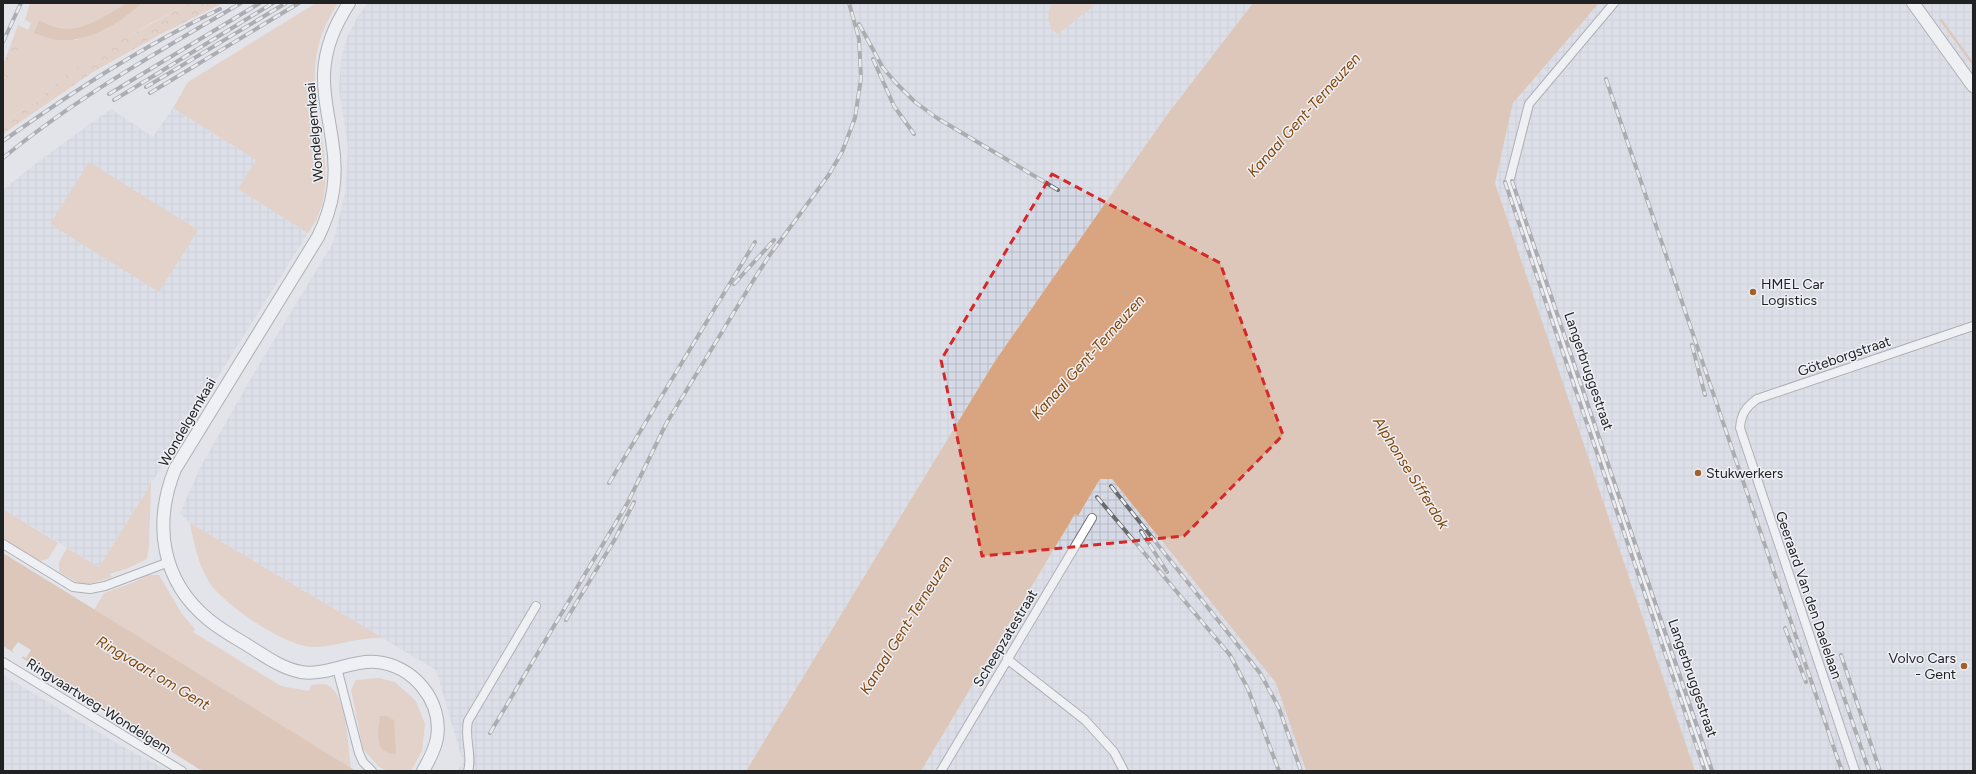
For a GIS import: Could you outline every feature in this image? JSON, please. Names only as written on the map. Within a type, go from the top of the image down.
[{"type":"main road","name":"Wondelgemkaai","points":[[349,3],[335,27],[329,42],[324,73],[326,104],[335,159],[334,190],[329,211],[318,237],[175,469],[165,499],[163,515],[164,546],[174,575],[189,600],[208,619],[277,664],[291,669],[315,672],[367,662],[385,664],[405,671],[421,685],[435,708],[438,730],[433,753],[423,771]]},
{"type":"main road","points":[[1913,3],[1973,86]]},
{"type":"street","name":"Langerbruggestraat","points":[[1614,3],[1529,104],[1509,182],[1709,771]]},
{"type":"street","name":"Göteborgstraat","points":[[1740,428],[1741,417],[1747,406],[1757,399],[1973,326]]},
{"type":"street","name":"Geeraard Van den Daelelaan","points":[[1740,428],[1855,771]]},
{"type":"street","name":"Scheepzatestraat","points":[[941,771],[1092,518]]},
{"type":"street","points":[[3,544],[73,587],[90,589],[105,586],[169,562]]},
{"type":"street","points":[[468,771],[470,761],[466,738],[468,721],[536,606]]},
{"type":"street","points":[[1007,659],[1085,720],[1114,752],[1124,771]]},
{"type":"street","name":"Ringvaartweg-Wondelgem","points":[[3,662],[182,771]]},
{"type":"street","points":[[337,668],[359,754],[363,762],[372,771]]},
{"type":"highlighted area","points":[[1052,174],[1220,263],[1283,435],[1184,536],[982,556],[941,360]]},
{"type":"shaded area","points":[[368,3],[1253,3],[1166,116],[995,361],[746,771],[458,771],[463,762],[436,670],[190,523],[180,513],[201,466],[257,368],[333,243],[345,193],[348,147],[339,90],[341,60],[347,37],[358,16]]},
{"type":"shaded area","points":[[1599,3],[1973,3],[1973,771],[1695,771],[1495,183],[1513,103]]},
{"type":"shaded area","points":[[173,108],[256,160],[238,189],[308,233],[99,567],[3,509],[3,190],[39,161],[111,109],[153,137]]},
{"type":"shaded area","points":[[1100,479],[1112,479],[1277,684],[1306,771],[921,771],[1075,514],[1079,515]]},
{"type":"shaded area","points":[[3,675],[118,744],[169,771],[3,771]]},
{"type":"green space","points":[[30,3],[126,3],[112,13],[95,22],[68,29],[52,26],[39,21],[75,40],[111,26],[142,3],[189,3],[146,26],[63,77],[34,103],[3,122],[3,92],[18,48],[11,44],[18,25],[28,30],[31,23],[25,20]]},
{"type":"green space","points":[[189,3],[223,3],[161,34],[93,72],[3,134],[3,122],[34,103],[63,77],[104,50]]},
{"type":"green space","points":[[316,3],[338,3],[322,34],[317,51],[315,90],[324,153],[325,174],[324,194],[319,214],[308,233],[238,189],[256,160],[173,108],[188,82]]},
{"type":"green space","points":[[1052,3],[1097,3],[1058,34],[1054,32],[1050,25],[1048,16]]},
{"type":"green space","points":[[11,44],[19,48],[3,92],[3,65]]},
{"type":"green space","points":[[89,162],[198,230],[159,292],[50,224]]},
{"type":"green space","points":[[151,484],[149,546],[147,559],[126,569],[109,574],[112,577],[83,586],[59,572],[59,562],[67,548],[99,567]]},
{"type":"green space","points":[[3,509],[58,543],[48,559],[39,561],[3,539]]},
{"type":"green space","points":[[190,523],[383,638],[365,639],[314,647],[303,646],[274,634],[231,605],[212,586],[200,564]]},
{"type":"green space","points":[[148,575],[159,575],[182,614],[195,629],[193,632],[281,686],[309,691],[311,685],[320,684],[329,686],[340,700],[343,711],[346,723],[351,768],[94,610],[104,593],[132,583]]},
{"type":"green space","points":[[379,678],[395,682],[416,701],[425,724],[422,751],[411,771],[388,771],[379,767],[363,749],[351,690],[356,680]]},
{"type":"water","points":[[126,3],[142,3],[115,24],[83,38],[57,40],[34,33],[39,21],[54,27],[68,29],[94,22]]},
{"type":"water","points":[[1253,3],[1599,3],[1513,103],[1495,183],[1695,771],[1306,771],[1276,683],[1112,479],[1100,479],[1078,516],[1075,514],[921,771],[746,771],[995,361],[1166,116]]},
{"type":"water","name":"Ringvaart om Gent","points":[[3,553],[356,771],[206,771],[199,769],[3,646]]},
{"type":"water","points":[[380,716],[386,716],[394,720],[396,754],[389,753],[380,746],[378,729]]},
{"type":"pier","points":[[18,642],[31,650],[26,658],[23,656],[21,659],[12,654],[14,652],[12,650]]},
{"type":"waterway","points":[[1941,20],[1973,64]]},
{"type":"railway","points":[[3,42],[21,3]]},
{"type":"railway","points":[[3,158],[59,115],[89,95],[149,57],[241,3]]},
{"type":"railway","points":[[109,94],[260,3]]},
{"type":"railway","points":[[114,100],[273,3]]},
{"type":"railway","points":[[146,87],[286,3]]},
{"type":"railway","points":[[150,93],[299,3]]},
{"type":"railway","points":[[490,733],[627,504],[666,424],[769,256],[828,176],[842,152],[855,118],[861,78],[859,39],[849,3]]},
{"type":"railway","points":[[3,141],[108,70],[220,9]]},
{"type":"railway","points":[[859,24],[883,68],[915,102],[937,118],[1058,190]]},
{"type":"railway","points":[[873,59],[894,106],[914,134]]},
{"type":"railway","points":[[1606,79],[1832,742]]},
{"type":"railway","points":[[1512,181],[1712,771]]},
{"type":"railway","points":[[1505,182],[1705,771]]},
{"type":"railway","points":[[734,284],[774,240]]},
{"type":"railway","points":[[609,483],[755,242]]},
{"type":"railway","points":[[1692,345],[1705,395]]},
{"type":"railway","points":[[1111,486],[1260,673],[1279,708],[1301,771]]},
{"type":"railway","points":[[1097,497],[1230,655],[1248,689],[1279,771]]},
{"type":"railway","points":[[566,620],[615,539],[634,502]]},
{"type":"railway","points":[[1141,531],[1167,572]]},
{"type":"railway","points":[[1785,628],[1806,682]]},
{"type":"railway","points":[[1841,655],[1880,771]]},
{"type":"railway","points":[[1831,659],[1869,771]]},
{"type":"railway","points":[[1830,737],[1842,771]]},
{"type":"place","name":"HMEL Car Logistics","points":[[1753,292]]},
{"type":"place","name":"Stukwerkers","points":[[1698,473]]},
{"type":"place","name":"Volvo Cars - Gent","points":[[1964,666]]},
{"type":"water label","name":"Kanaal Gent-Terneuzen","points":[[1304,115]]},
{"type":"water label","name":"Kanaal Gent-Terneuzen","points":[[1088,357]]},
{"type":"water label","name":"Alphonse Sifferdok","points":[[1411,473]]},
{"type":"water label","name":"Kanaal Gent-Terneuzen","points":[[906,625]]}]
